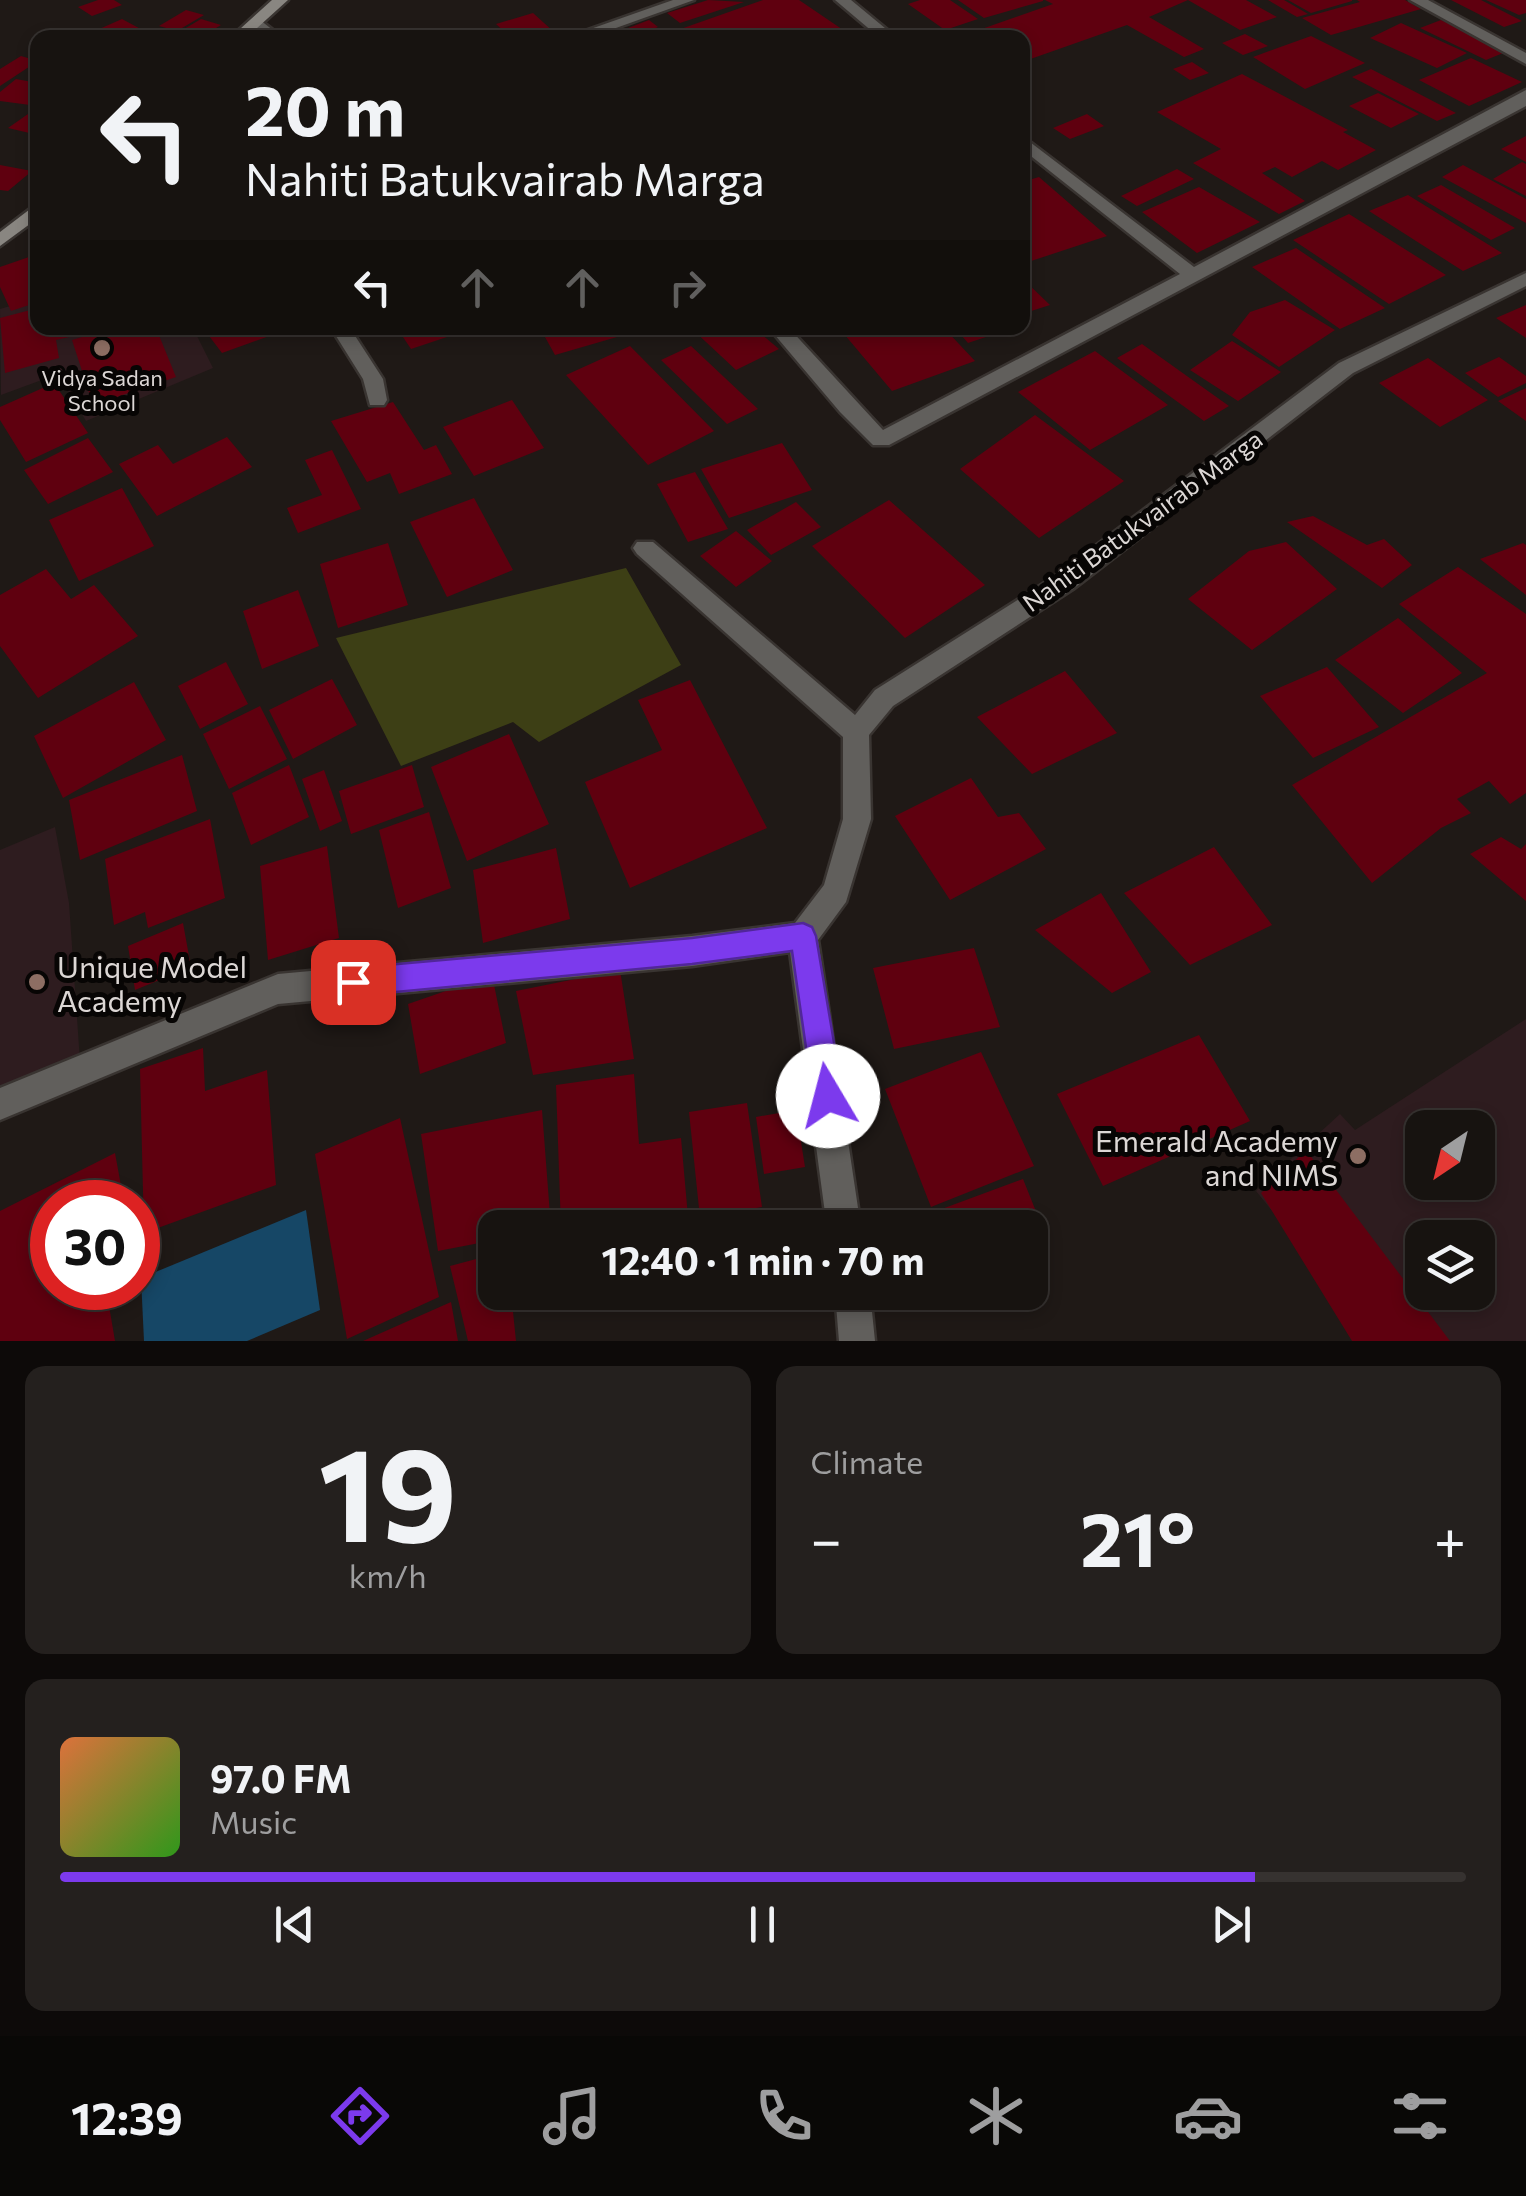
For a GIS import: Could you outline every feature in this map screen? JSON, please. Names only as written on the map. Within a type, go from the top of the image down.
[{"type":"street","points":[[247,30],[282,0]]},
{"type":"street","points":[[596,30],[687,0]]},
{"type":"street","points":[[842,0],[880,30]]},
{"type":"street","points":[[1417,0],[1526,58]]},
{"type":"street","points":[[255,23],[265,30]]},
{"type":"street","points":[[785,335],[881,440],[1522,102],[1526,95]]},
{"type":"street","points":[[1030,147],[1194,276]]},
{"type":"street","points":[[0,241],[30,215]]},
{"type":"street","name":"Nahiti Batukvairab Marga","points":[[856,732],[884,698],[1065,582],[1346,368],[1526,279]]},
{"type":"street","points":[[344,335],[373,380],[376,400]]},
{"type":"street","points":[[0,1104],[278,989],[692,951],[803,936],[836,892],[857,819],[856,732],[646,548]]},
{"type":"street","points":[[803,936],[842,1210]]},
{"type":"street","points":[[854,1310],[857,1341]]},
{"type":"shaded area","name":"Vidya Sadan School","points":[[30,300],[30,335],[196,335],[213,368],[86,421],[58,374],[1,395],[0,309]]},
{"type":"shaded area","name":"Unique Model Academy","points":[[55,827],[69,903],[80,1061],[0,1089],[0,850]]},
{"type":"shaded area","name":"Emerald Academy and NIMS","points":[[1526,1019],[1526,1341],[1377,1341],[1256,1191],[1340,1114],[1355,1130]]},
{"type":"green space","points":[[626,568],[681,665],[539,742],[513,722],[401,766],[336,638]]},
{"type":"water","points":[[306,1210],[320,1310],[247,1341],[144,1341],[143,1310],[160,1310],[160,1270]]},
{"type":"building","points":[[98,0],[114,0],[122,5],[92,16],[78,7]]},
{"type":"building","points":[[708,0],[744,2],[680,23],[667,13]]},
{"type":"building","points":[[763,0],[799,0],[843,30],[678,30]]},
{"type":"building","points":[[950,0],[978,19],[945,30],[908,4]]},
{"type":"building","points":[[958,0],[1043,0],[1043,1],[984,18]]},
{"type":"building","points":[[1045,0],[1188,0],[1149,17],[1204,49],[1184,57],[1127,25],[1030,59],[1030,30],[979,30],[1053,4]]},
{"type":"building","points":[[1188,0],[1246,0],[1277,17],[1240,30]]},
{"type":"building","points":[[1268,0],[1284,0],[1308,14],[1297,17]]},
{"type":"building","points":[[1288,0],[1352,0],[1352,1],[1311,13]]},
{"type":"building","points":[[1357,0],[1405,0],[1421,9],[1331,35],[1302,18],[1360,2]]},
{"type":"building","points":[[1451,0],[1481,0],[1522,21],[1504,27]]},
{"type":"building","points":[[1486,0],[1526,0],[1526,13],[1519,15]]},
{"type":"building","points":[[186,10],[204,15],[179,30],[159,26]]},
{"type":"building","points":[[533,13],[552,30],[502,30],[496,24]]},
{"type":"building","points":[[122,19],[143,30],[97,30]]},
{"type":"building","points":[[201,19],[221,25],[213,30],[182,30]]},
{"type":"building","points":[[649,20],[658,27],[651,30],[623,30]]},
{"type":"building","points":[[1441,20],[1508,51],[1486,60],[1420,28]]},
{"type":"building","points":[[1401,23],[1467,53],[1437,68],[1370,38]]},
{"type":"building","points":[[1245,34],[1268,46],[1243,55],[1222,43]]},
{"type":"building","points":[[1311,36],[1365,63],[1305,89],[1253,57]]},
{"type":"building","points":[[21,56],[30,59],[30,66],[0,86],[0,69]]},
{"type":"building","points":[[1471,58],[1522,82],[1469,106],[1419,80]]},
{"type":"building","points":[[1192,62],[1209,73],[1190,80],[1173,69]]},
{"type":"building","points":[[1371,69],[1456,113],[1437,121],[1352,77]]},
{"type":"building","points":[[1242,74],[1348,130],[1343,132],[1376,150],[1338,170],[1322,161],[1292,177],[1275,167],[1262,173],[1305,201],[1279,214],[1193,163],[1221,149],[1157,112]]},
{"type":"building","points":[[16,79],[30,82],[30,105],[0,101],[0,92]]},
{"type":"building","points":[[1378,93],[1419,114],[1391,128],[1349,106]]},
{"type":"building","points":[[30,113],[30,133],[8,128]]},
{"type":"building","points":[[1087,114],[1104,126],[1070,139],[1053,128]]},
{"type":"building","points":[[1526,136],[1526,162],[1501,149]]},
{"type":"building","points":[[1522,162],[1526,164],[1526,196],[1493,179]]},
{"type":"building","points":[[0,165],[30,171],[8,191],[0,190]]},
{"type":"building","points":[[1463,165],[1526,199],[1526,223],[1442,177]]},
{"type":"building","points":[[1177,169],[1194,179],[1137,206],[1121,196]]},
{"type":"building","points":[[1039,177],[1107,236],[1030,261],[1030,180]]},
{"type":"building","points":[[1441,185],[1515,228],[1491,240],[1417,196]]},
{"type":"building","points":[[1199,187],[1260,222],[1197,253],[1142,212]]},
{"type":"building","points":[[1408,195],[1502,253],[1463,271],[1369,211]]},
{"type":"building","points":[[1349,214],[1446,275],[1389,304],[1293,240]]},
{"type":"building","points":[[1296,248],[1385,308],[1340,329],[1252,267]]},
{"type":"building","points":[[29,257],[30,305],[11,311],[0,287],[0,267]]},
{"type":"building","points":[[1030,286],[1050,305],[1030,311]]},
{"type":"building","points":[[1285,300],[1335,330],[1279,367],[1232,335],[1250,312]]},
{"type":"building","points":[[1526,305],[1526,338],[1496,318]]},
{"type":"building","points":[[30,310],[30,335],[69,337],[56,340],[59,358],[5,373],[0,318]]},
{"type":"building","points":[[89,335],[159,335],[176,377],[93,405],[72,340]]},
{"type":"building","points":[[208,335],[272,335],[222,353]]},
{"type":"building","points":[[402,335],[453,335],[411,349]]},
{"type":"building","points":[[544,335],[617,337],[555,355]]},
{"type":"building","points":[[698,335],[762,335],[779,349],[736,370]]},
{"type":"building","points":[[845,335],[951,335],[975,361],[892,391]]},
{"type":"building","points":[[961,335],[992,335],[968,343]]},
{"type":"building","points":[[1232,341],[1281,372],[1238,401],[1190,370]]},
{"type":"building","points":[[1142,344],[1229,406],[1204,421],[1117,358]]},
{"type":"building","points":[[630,346],[714,431],[648,465],[566,375]]},
{"type":"building","points":[[691,346],[758,409],[727,424],[661,360]]},
{"type":"building","points":[[1095,351],[1168,405],[1090,450],[1018,392]]},
{"type":"building","points":[[1499,357],[1526,376],[1526,383],[1498,397],[1465,373]]},
{"type":"building","points":[[1428,358],[1488,400],[1440,427],[1379,383]]},
{"type":"building","points":[[54,383],[88,433],[26,462],[0,420],[0,407]]},
{"type":"building","points":[[1526,388],[1526,421],[1498,401]]},
{"type":"building","points":[[512,400],[544,448],[474,476],[443,427]]},
{"type":"building","points":[[393,402],[424,450],[436,445],[452,474],[399,494],[390,473],[367,482],[331,421]]},
{"type":"building","points":[[1035,415],[1124,481],[1039,538],[960,469]]},
{"type":"building","points":[[227,437],[252,467],[157,516],[119,464],[158,445],[173,464]]},
{"type":"building","points":[[88,438],[113,472],[48,504],[24,470]]},
{"type":"building","points":[[782,443],[812,490],[729,518],[701,469]]},
{"type":"building","points":[[332,450],[361,509],[298,533],[287,508],[322,495],[305,460]]},
{"type":"building","points":[[695,472],[728,529],[688,542],[657,484]]},
{"type":"building","points":[[122,488],[154,546],[79,581],[49,520]]},
{"type":"building","points":[[474,498],[513,570],[447,597],[410,522]]},
{"type":"building","points":[[889,500],[985,585],[905,638],[812,546]]},
{"type":"building","points":[[796,502],[821,527],[771,555],[747,530]]},
{"type":"building","points":[[1313,516],[1367,545],[1384,539],[1412,565],[1382,588],[1287,522]]},
{"type":"building","points":[[736,531],[772,561],[736,587],[700,556]]},
{"type":"building","points":[[1286,542],[1337,589],[1252,650],[1188,599],[1249,551]]},
{"type":"building","points":[[388,543],[408,605],[338,628],[320,564]]},
{"type":"building","points":[[1526,545],[1526,595],[1480,559]]},
{"type":"building","points":[[1458,567],[1526,614],[1526,793],[1510,804],[1489,781],[1457,799],[1471,813],[1441,828],[1372,883],[1292,785],[1487,673],[1399,604]]},
{"type":"building","points":[[46,569],[71,599],[94,585],[138,636],[38,698],[0,646],[0,595]]},
{"type":"building","points":[[298,590],[319,646],[262,669],[243,611]]},
{"type":"building","points":[[1398,618],[1462,673],[1403,713],[1335,660]]},
{"type":"building","points":[[226,662],[248,704],[200,729],[178,686]]},
{"type":"building","points":[[1327,667],[1379,727],[1313,758],[1260,696]]},
{"type":"building","points":[[1065,671],[1117,733],[1032,774],[977,717]]},
{"type":"building","points":[[332,679],[357,725],[293,759],[269,710]]},
{"type":"building","points":[[690,680],[767,828],[630,888],[585,782],[662,750],[638,700]]},
{"type":"building","points":[[134,682],[166,740],[63,798],[34,736]]},
{"type":"building","points":[[260,706],[287,759],[229,789],[203,734]]},
{"type":"building","points":[[509,734],[549,824],[467,861],[431,767]]},
{"type":"building","points":[[182,755],[197,811],[80,860],[69,800]]},
{"type":"building","points":[[289,765],[309,817],[251,845],[232,793]]},
{"type":"building","points":[[412,765],[424,807],[351,834],[339,791]]},
{"type":"building","points":[[324,770],[342,821],[320,831],[302,779]]},
{"type":"building","points":[[971,778],[998,817],[1019,813],[1046,849],[950,900],[895,816]]},
{"type":"building","points":[[429,812],[451,888],[398,908],[379,830]]},
{"type":"building","points":[[210,819],[225,898],[148,928],[145,912],[114,925],[105,859]]},
{"type":"building","points":[[1501,837],[1521,849],[1526,844],[1526,901],[1470,854]]},
{"type":"building","points":[[327,846],[339,938],[268,960],[260,866]]},
{"type":"building","points":[[1214,847],[1272,925],[1190,965],[1124,893]]},
{"type":"building","points":[[556,848],[570,919],[483,943],[473,870]]},
{"type":"building","points":[[1101,893],[1151,972],[1112,993],[1035,930]]},
{"type":"building","points":[[183,923],[191,967],[135,990],[128,946]]},
{"type":"building","points":[[974,948],[1000,1027],[894,1049],[873,968]]},
{"type":"building","points":[[620,970],[634,1059],[533,1075],[516,991]]},
{"type":"building","points":[[492,975],[506,1043],[420,1074],[408,1004]]},
{"type":"building","points":[[1199,1035],[1250,1121],[1103,1186],[1057,1094]]},
{"type":"building","points":[[203,1048],[205,1091],[267,1070],[276,1185],[160,1227],[160,1180],[143,1180],[140,1069]]},
{"type":"building","points":[[981,1052],[1034,1166],[931,1207],[885,1089]]},
{"type":"building","points":[[634,1074],[639,1144],[681,1138],[687,1210],[560,1210],[556,1085]]},
{"type":"building","points":[[747,1103],[762,1207],[699,1210],[689,1112]]},
{"type":"building","points":[[542,1110],[550,1210],[478,1210],[478,1243],[438,1251],[421,1134]]},
{"type":"building","points":[[796,1110],[805,1167],[764,1174],[756,1117]]},
{"type":"building","points":[[400,1118],[439,1297],[347,1339],[315,1154]]},
{"type":"building","points":[[1306,1150],[1405,1281],[1405,1310],[1427,1310],[1450,1341],[1352,1341],[1261,1193]]},
{"type":"building","points":[[115,1153],[120,1180],[61,1180]]},
{"type":"building","points":[[1023,1179],[1035,1210],[939,1210]]},
{"type":"building","points":[[30,1196],[30,1310],[110,1310],[115,1341],[0,1341],[0,1211]]},
{"type":"building","points":[[478,1259],[478,1310],[513,1310],[516,1341],[468,1341],[450,1266]]},
{"type":"building","points":[[451,1302],[458,1341],[363,1341]]},
{"type":"place","name":"Vidya Sadan School","points":[[102,348]]},
{"type":"place","name":"Unique Model Academy","points":[[37,982]]},
{"type":"place","name":"Emerald Academy and NIMS","points":[[1358,1156]]},
{"type":"route","points":[[353,982],[692,951],[803,936],[828,1096]]}]
